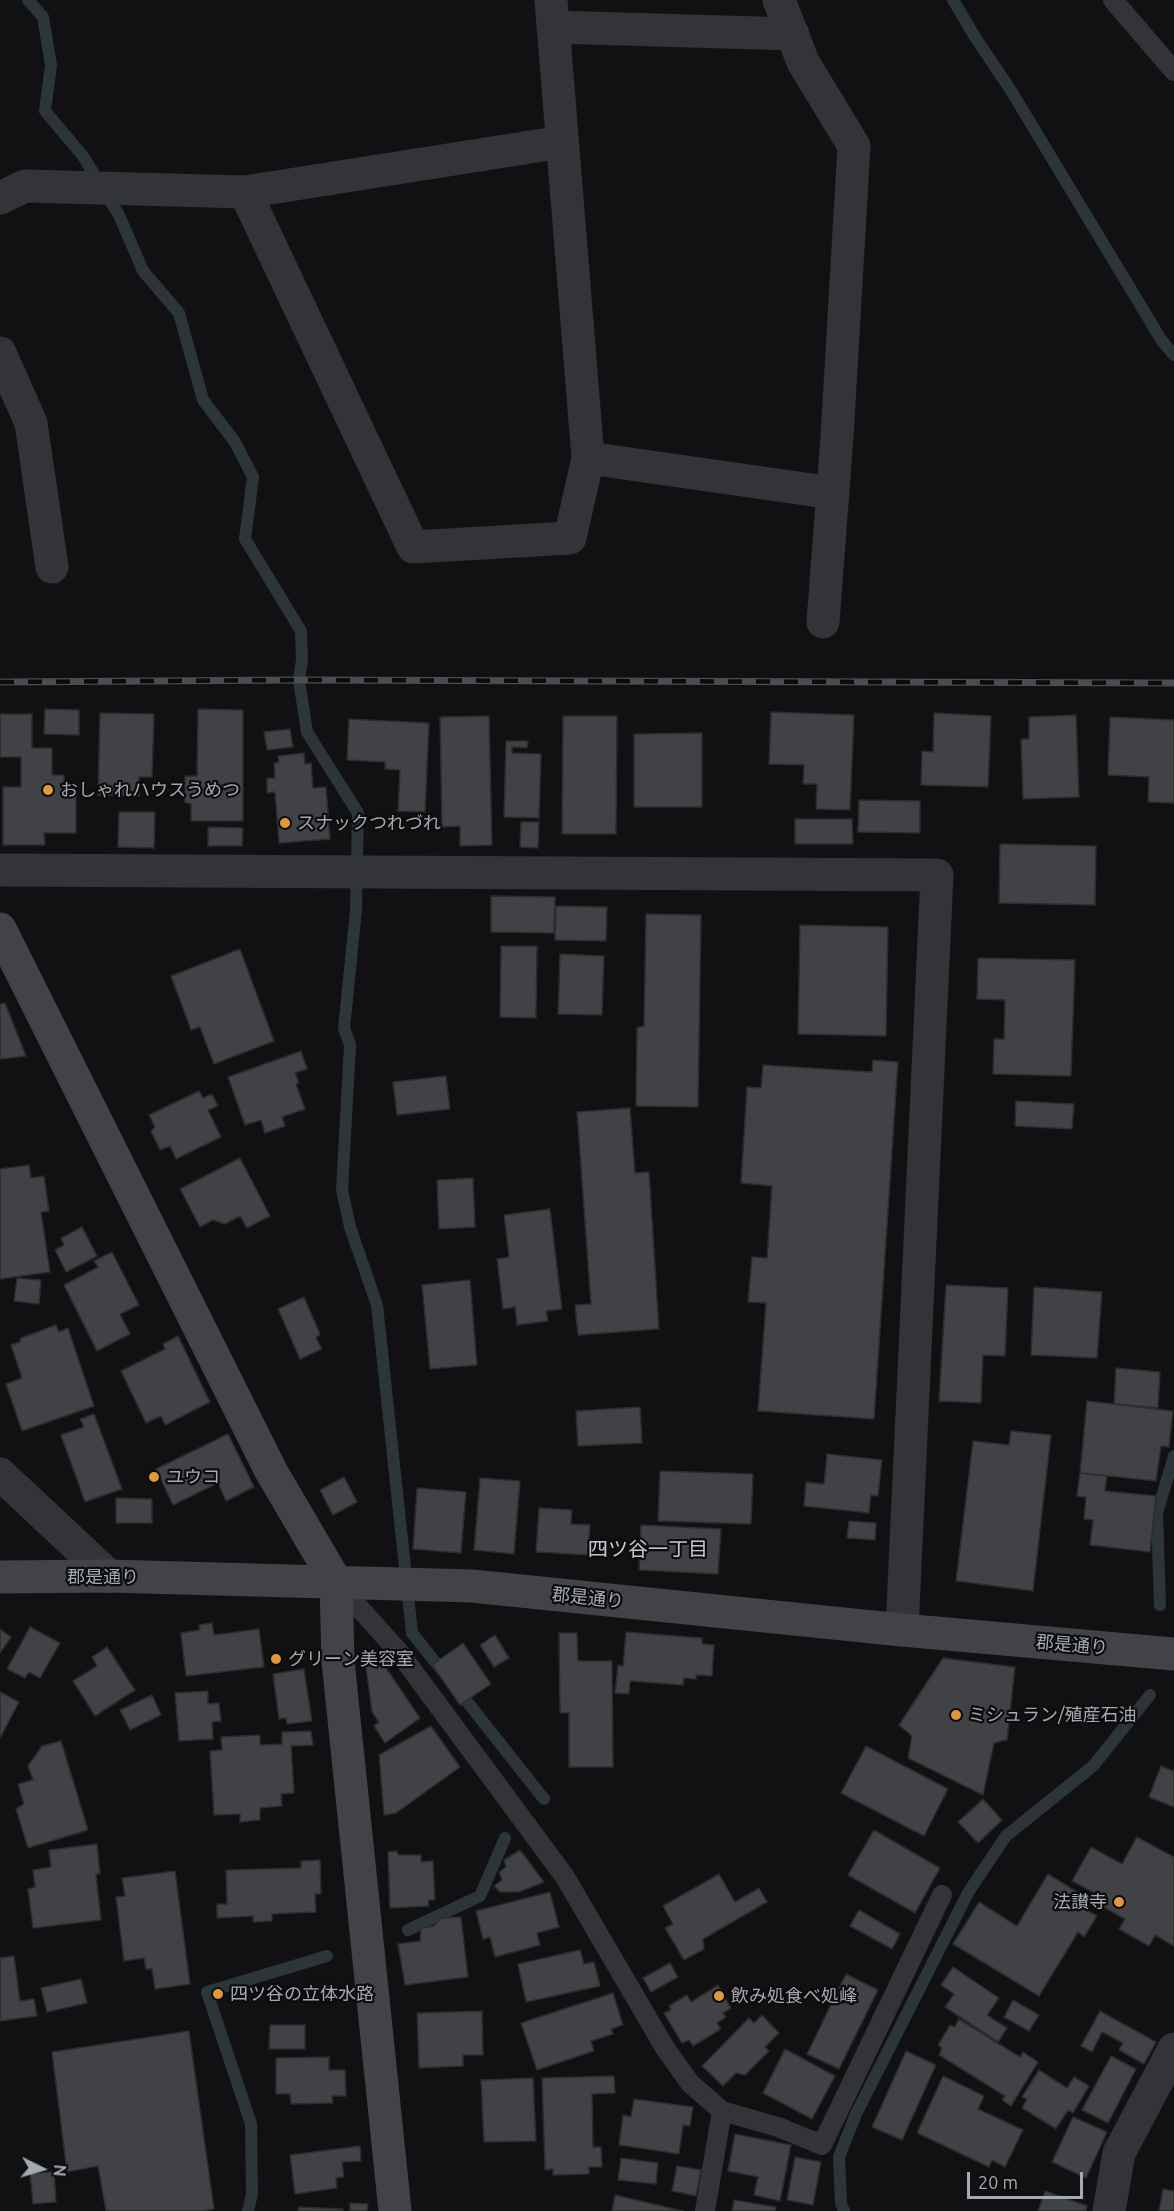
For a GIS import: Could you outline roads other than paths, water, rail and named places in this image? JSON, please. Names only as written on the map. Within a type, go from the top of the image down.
[{"type":"street","points":[[779,0],[803,62],[855,146],[822,622]]},
{"type":"street","points":[[245,192],[413,547],[570,538],[588,458],[552,14],[793,34]]},
{"type":"street","points":[[0,198],[24,186],[245,192],[562,142]]},
{"type":"street","points":[[0,354],[31,423],[52,567]]},
{"type":"street","points":[[588,458],[832,493]]},
{"type":"street","points":[[0,870],[937,875],[902,1630]]},
{"type":"street","points":[[0,929],[271,1471],[336,1582],[338,1661],[395,2211]]},
{"type":"street","points":[[0,1474],[109,1576]]},
{"type":"street","name":"郡是通り","points":[[0,1577],[109,1576],[472,1586],[902,1630],[1174,1654]]},
{"type":"street","points":[[1109,2211],[1119,2153],[1174,2049]]},
{"type":"lane","points":[[1113,0],[1174,71]]},
{"type":"lane","points":[[336,1582],[398,1651],[565,1877],[665,2048],[690,2083],[722,2111],[778,2127],[822,2145],[942,1895]]},
{"type":"lane","points":[[705,2211],[722,2111]]},
{"type":"waterway","points":[[28,0],[43,17],[51,65],[45,111],[83,156],[119,215],[143,271],[179,313],[203,400],[235,442],[253,477],[245,539],[301,631],[302,660],[299,680],[307,732],[358,813],[356,910],[344,1028],[350,1045],[342,1190],[350,1227],[377,1305],[412,1633],[444,1673]]},
{"type":"waterway","points":[[953,0],[1010,89],[1162,341],[1174,355]]},
{"type":"waterway","points":[[1160,1605],[1157,1513],[1174,1456]]},
{"type":"waterway","points":[[457,1689],[544,1799]]},
{"type":"waterway","points":[[844,2211],[841,2203],[839,2157],[856,2114],[969,1891],[1006,1836],[1093,1766],[1150,1695]]},
{"type":"waterway","points":[[408,1930],[480,1896],[505,1838]]},
{"type":"waterway","points":[[248,2211],[252,2194],[251,2124],[207,1992],[327,1956]]},
{"type":"railway","points":[[0,682],[299,680],[1174,683]]},
{"type":"place","name":"おしゃれハウスうめつ","points":[[48,790]]},
{"type":"place","name":"スナックつれづれ","points":[[285,823]]},
{"type":"place","name":"ユウコ","points":[[154,1477]]},
{"type":"place","name":"グリーン美容室","points":[[276,1659]]},
{"type":"place","name":"ミシュラン/殖産石油","points":[[956,1715]]},
{"type":"place","name":"法讃寺","points":[[1119,1902]]},
{"type":"place","name":"四ツ谷の立体水路","points":[[218,1994]]},
{"type":"place","name":"飲み処食べ処峰","points":[[719,1996]]},
{"type":"district","name":"四ツ谷一丁目","points":[[648,1549]]}]
